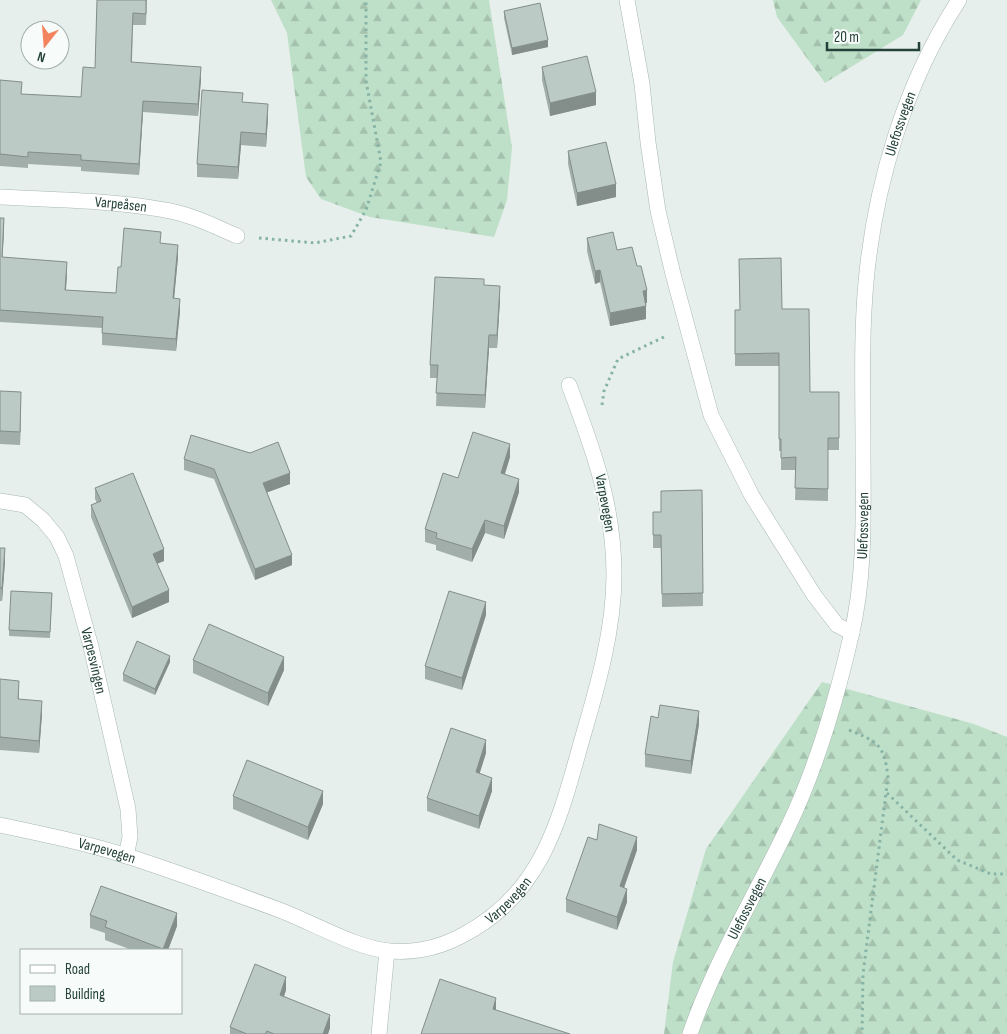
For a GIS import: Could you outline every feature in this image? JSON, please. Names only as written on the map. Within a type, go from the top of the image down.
[{"type":"street","points":[[627,0],[642,84],[658,211],[686,326],[711,415],[752,496],[827,613],[837,625],[852,633]]},
{"type":"street","name":"Ulefossvegen","points":[[690,1034],[702,998],[720,958],[788,827],[805,787],[828,720],[852,633],[860,572],[864,315],[874,223],[887,166],[904,110],[924,63],[959,0]]},
{"type":"street","name":"Varpeåsen","points":[[0,197],[126,205],[166,210],[198,219],[237,236]]},
{"type":"street","name":"Varpevegen","points":[[0,825],[126,856],[282,911],[363,944],[387,951],[429,948],[453,940],[480,926],[509,903],[533,874],[560,818],[592,706],[606,642],[614,576],[604,483],[569,385]]},
{"type":"street","name":"Varpesvingen","points":[[0,501],[26,505],[57,536],[66,556],[91,647],[128,809],[130,837],[126,856]]},
{"type":"street","points":[[380,1034],[387,951]]},
{"type":"path","points":[[237,236],[315,243],[351,236],[366,210],[381,162],[366,81],[366,0]]},
{"type":"path","points":[[602,409],[604,391],[618,359],[686,326]]},
{"type":"path","points":[[828,720],[873,740],[882,748],[886,757],[888,777],[862,974],[862,1034]]},
{"type":"path","points":[[886,793],[957,860],[991,874],[1007,874]]},
{"type":"green space","points":[[271,0],[489,0],[512,148],[507,200],[494,237],[370,217],[321,199],[306,177],[287,33]]},
{"type":"green space","points":[[773,0],[921,0],[903,35],[825,83],[777,17]]},
{"type":"green space","points":[[822,682],[974,724],[1007,737],[1007,1034],[664,1034],[673,962],[706,849]]},
{"type":"building","points":[[97,0],[146,0],[146,14],[133,13],[131,62],[201,67],[198,104],[143,101],[139,164],[81,160],[81,155],[28,152],[28,157],[0,154],[0,80],[22,82],[21,94],[81,97],[83,67],[95,68]]},
{"type":"building","points":[[540,3],[548,40],[512,48],[504,11]]},
{"type":"building","points":[[587,56],[596,92],[550,103],[542,67]]},
{"type":"building","points":[[202,90],[243,93],[242,102],[268,104],[266,134],[241,132],[238,167],[197,164]]},
{"type":"building","points":[[606,142],[616,184],[577,193],[568,151]]},
{"type":"building","points":[[0,218],[4,218],[2,257],[67,262],[65,290],[116,293],[118,267],[121,267],[124,228],[161,232],[160,243],[178,245],[173,298],[180,299],[176,339],[102,333],[103,317],[0,310]]},
{"type":"building","points":[[613,232],[617,250],[632,247],[637,266],[641,266],[647,290],[643,291],[646,306],[610,313],[600,270],[595,271],[587,238]]},
{"type":"building","points":[[781,258],[782,309],[809,309],[810,392],[839,392],[839,438],[828,438],[828,489],[795,488],[796,457],[781,458],[781,439],[779,439],[779,353],[735,354],[735,310],[740,310],[739,259]]},
{"type":"building","points":[[435,277],[484,279],[484,285],[500,286],[497,335],[489,335],[485,395],[436,393],[438,365],[430,365]]},
{"type":"building","points":[[0,391],[21,392],[20,432],[0,431]]},
{"type":"building","points":[[473,432],[510,444],[501,473],[519,479],[504,526],[485,520],[472,549],[436,538],[437,533],[425,529],[443,473],[458,478]]},
{"type":"building","points":[[191,435],[250,453],[278,442],[290,473],[263,483],[292,555],[255,569],[214,469],[184,459]]},
{"type":"building","points":[[133,473],[164,549],[153,554],[169,590],[132,607],[91,505],[101,501],[95,488]]},
{"type":"building","points":[[702,490],[703,593],[662,594],[661,535],[653,535],[653,512],[661,512],[661,491]]},
{"type":"building","points":[[0,548],[5,548],[2,588],[0,588]]},
{"type":"building","points":[[11,591],[52,593],[50,632],[9,630]]},
{"type":"building","points":[[449,591],[486,602],[462,678],[425,666]]},
{"type":"building","points":[[209,624],[284,657],[268,693],[193,660]]},
{"type":"building","points":[[137,641],[170,656],[155,689],[123,674]]},
{"type":"building","points":[[0,679],[19,681],[18,699],[42,701],[39,741],[0,737]]},
{"type":"building","points":[[660,705],[699,711],[691,761],[645,754],[651,716],[658,718]]},
{"type":"building","points":[[451,728],[486,740],[476,772],[492,778],[479,816],[427,798]]},
{"type":"building","points":[[247,760],[323,791],[308,827],[233,796]]},
{"type":"building","points":[[599,824],[637,837],[620,886],[627,889],[617,917],[566,899],[588,837],[597,840]]},
{"type":"building","points":[[101,886],[177,913],[163,949],[105,927],[107,921],[90,915]]},
{"type":"building","points":[[255,964],[286,977],[280,995],[330,1015],[323,1034],[274,1034],[267,1031],[265,1034],[247,1034],[230,1027]]},
{"type":"building","points":[[440,979],[496,998],[493,1009],[570,1034],[421,1034]]}]
